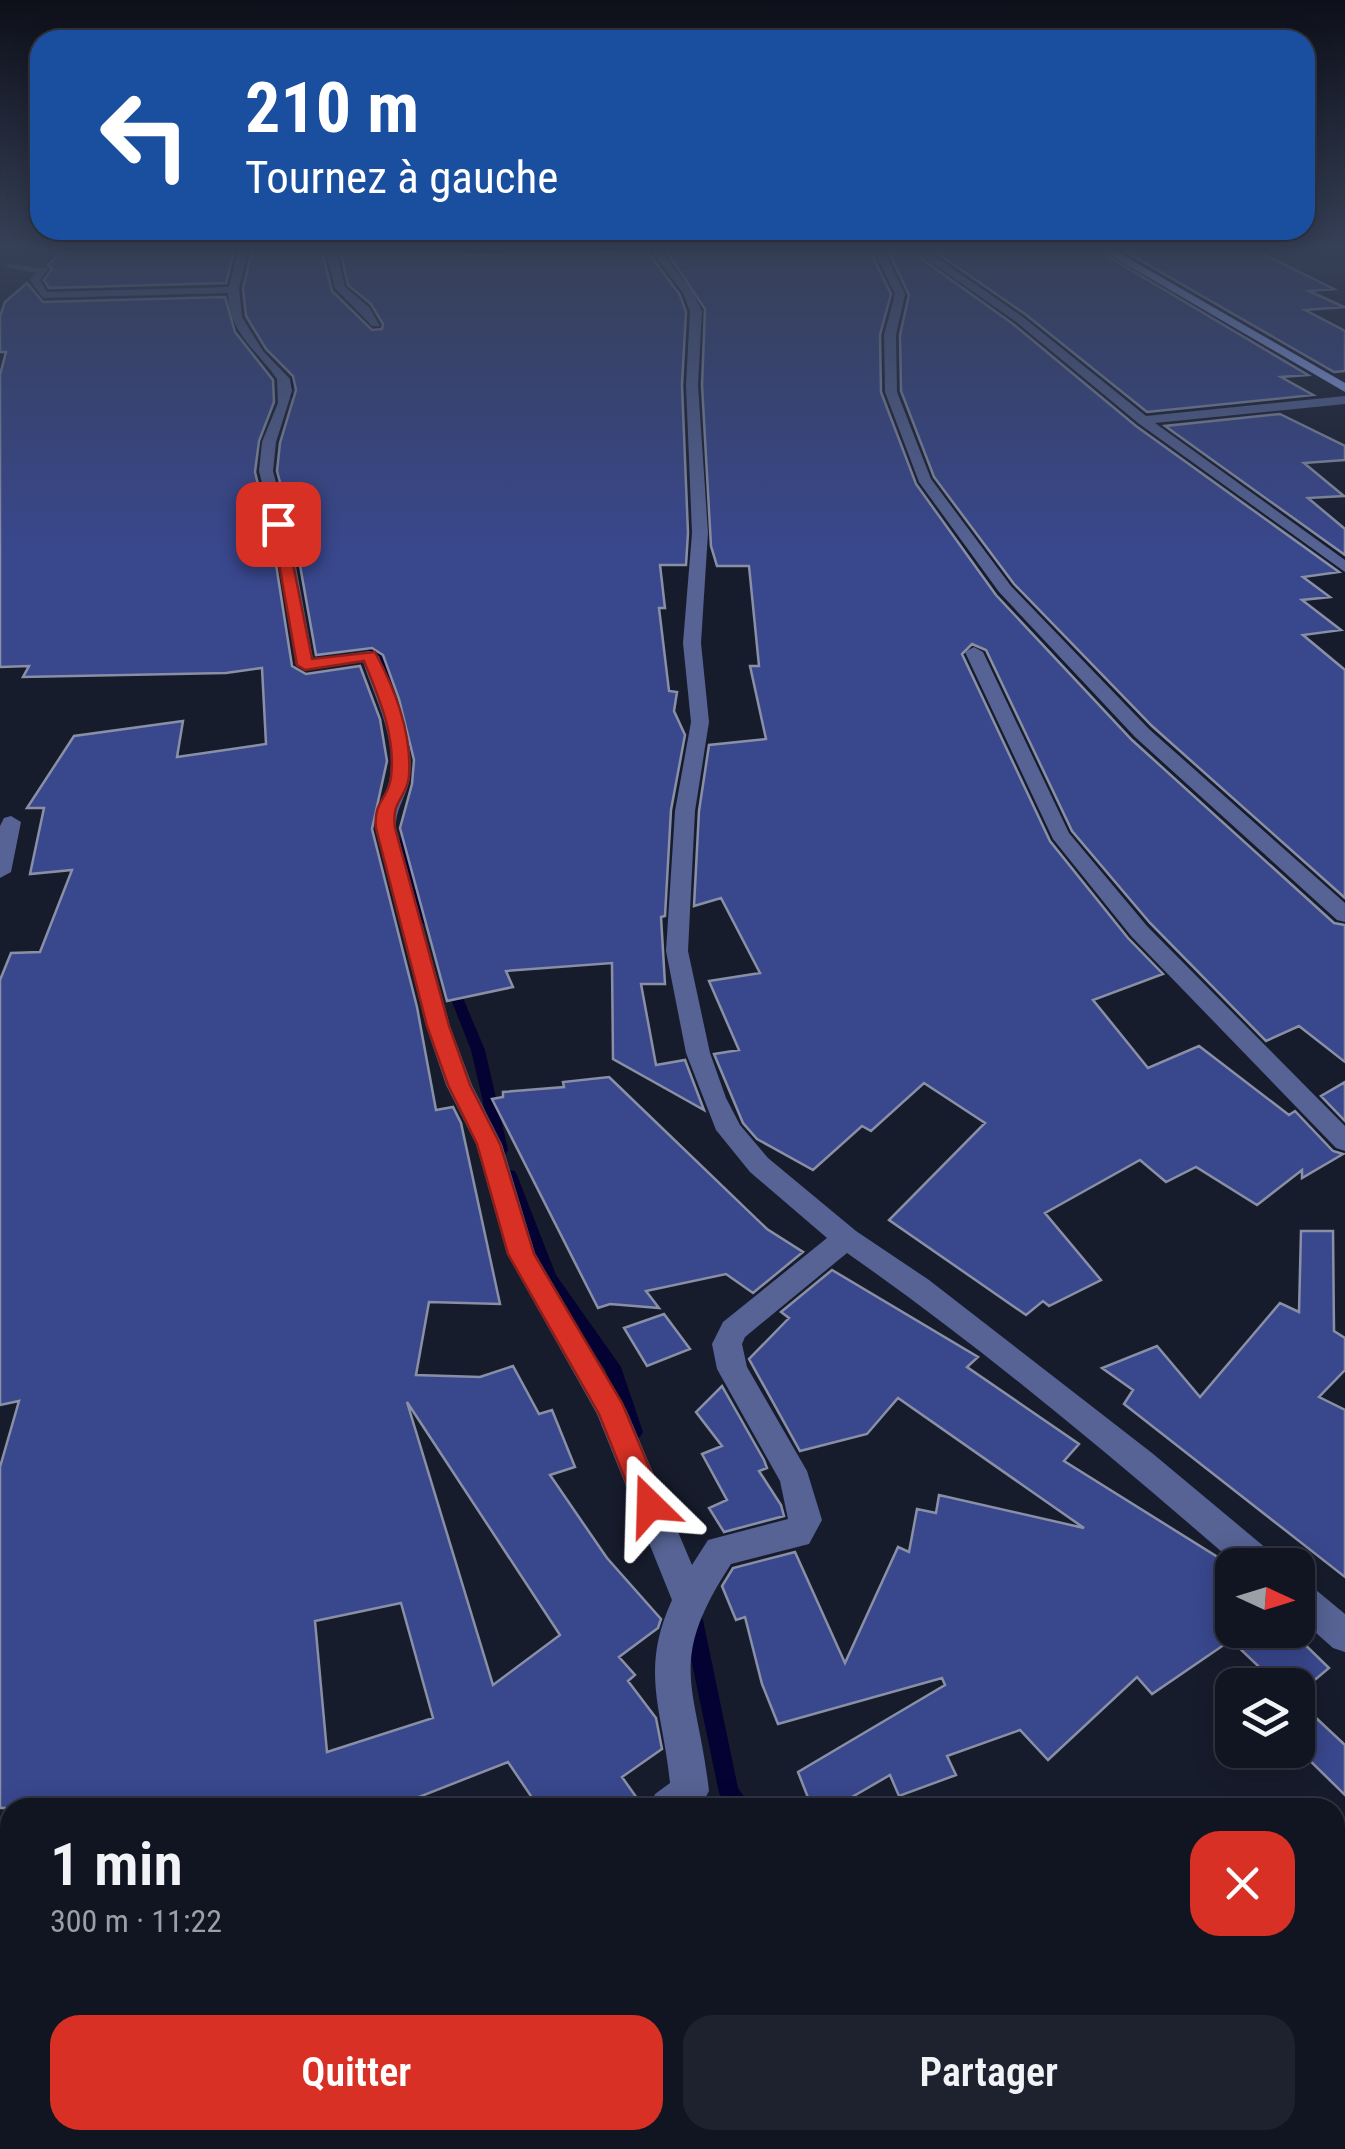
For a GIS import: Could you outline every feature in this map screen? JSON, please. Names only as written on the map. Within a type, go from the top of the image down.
[{"type":"main road","points":[[1281,351],[1345,388]]},
{"type":"street","points":[[258,351],[279,367],[287,400],[285,412],[272,428],[266,472],[305,665],[370,656],[396,720],[400,759],[400,780],[383,808],[386,828],[438,1026],[459,1085],[488,1144],[521,1254],[612,1411],[689,1598]]},
{"type":"street","points":[[694,351],[700,533],[692,643],[700,722],[685,811],[677,951],[698,1053],[729,1130],[759,1165],[846,1238],[999,1350],[1141,1462],[1241,1548]]},
{"type":"street","points":[[890,351],[890,392],[924,479],[1005,589],[1142,733],[1345,915]]},
{"type":"street","points":[[1059,351],[1143,420],[1345,566]]},
{"type":"street","points":[[1143,420],[1345,400]]},
{"type":"street","points":[[974,652],[1060,835],[1139,931],[1345,1142]]},
{"type":"street","points":[[0,872],[12,822]]},
{"type":"street","points":[[685,1798],[670,1671],[673,1645],[689,1598],[720,1551],[797,1534],[805,1520],[796,1481],[732,1369],[726,1344],[733,1330],[846,1238]]},
{"type":"street","points":[[1315,1610],[1345,1636]]},
{"type":"building","points":[[250,351],[273,380],[274,402],[259,441],[255,472],[273,545],[292,666],[306,674],[360,666],[380,719],[387,761],[372,829],[417,1007],[436,1110],[453,1107],[461,1123],[500,1304],[429,1302],[416,1375],[480,1377],[513,1366],[539,1414],[552,1410],[575,1467],[550,1475],[607,1558],[661,1619],[658,1628],[619,1657],[635,1675],[628,1681],[656,1718],[662,1749],[622,1777],[637,1798],[532,1798],[508,1762],[416,1798],[0,1798],[0,1467],[19,1401],[0,1405],[0,980],[11,953],[40,952],[72,870],[30,874],[44,808],[27,808],[74,736],[183,721],[177,757],[266,744],[262,668],[226,673],[23,677],[29,666],[0,667],[0,375],[6,352],[0,352]],"holes":[[[407,1402],[560,1635],[493,1685]],[[401,1603],[433,1718],[327,1752],[315,1621]]]},
{"type":"building","points":[[268,351],[684,351],[686,565],[660,565],[665,608],[659,608],[669,691],[677,692],[674,711],[685,735],[671,810],[665,916],[661,917],[665,984],[641,984],[656,1065],[685,1060],[704,1110],[613,1059],[612,963],[506,971],[513,987],[447,1001],[400,828],[414,760],[383,655],[372,648],[316,655],[296,543],[277,471],[280,443],[296,390],[293,376]]},
{"type":"building","points":[[703,351],[880,351],[881,392],[916,484],[996,595],[1132,740],[1334,923],[1345,925],[1345,1062],[1299,1026],[1266,1041],[1150,923],[1072,831],[986,650],[972,644],[962,654],[1050,841],[1128,938],[1163,974],[1093,1000],[1148,1068],[1199,1046],[1289,1115],[1295,1111],[1333,1151],[1343,1154],[1302,1178],[1302,1170],[1257,1205],[1196,1167],[1166,1182],[1140,1160],[1045,1213],[1101,1280],[1049,1306],[1043,1301],[1026,1315],[889,1220],[985,1123],[924,1083],[871,1131],[862,1126],[813,1170],[757,1139],[743,1123],[714,1054],[739,1050],[709,981],[760,973],[721,898],[694,906],[699,811],[709,745],[766,739],[750,666],[759,666],[749,566],[717,566],[711,546]]},
{"type":"building","points":[[900,351],[1046,351],[1136,426],[1339,572],[1303,577],[1330,597],[1302,600],[1341,630],[1303,635],[1345,670],[1345,898],[1152,726],[1014,584],[934,477],[901,391]]},
{"type":"building","points":[[1071,351],[1268,351],[1308,375],[1281,377],[1313,395],[1147,412]]},
{"type":"building","points":[[1298,351],[1345,351],[1345,371],[1334,372]]},
{"type":"building","points":[[1280,414],[1345,446],[1345,460],[1304,463],[1344,496],[1308,498],[1345,529],[1345,555],[1165,426]]},
{"type":"building","points":[[609,1077],[767,1229],[803,1252],[753,1293],[726,1274],[646,1291],[659,1308],[610,1304],[598,1308],[492,1099],[503,1097],[503,1092],[564,1087],[563,1082]]},
{"type":"building","points":[[1345,1082],[1345,1121],[1321,1096]]},
{"type":"building","points":[[1301,1231],[1333,1231],[1334,1331],[1345,1338],[1345,1370],[1319,1397],[1345,1410],[1345,1577],[1315,1554],[1315,1548],[1308,1548],[1124,1404],[1133,1390],[1102,1368],[1157,1346],[1200,1397],[1280,1303],[1299,1312]]},
{"type":"building","points":[[832,1270],[978,1357],[967,1367],[1079,1444],[1064,1461],[1215,1555],[1215,1648],[1219,1648],[1152,1694],[1137,1677],[1048,1760],[1020,1730],[947,1756],[956,1775],[899,1796],[890,1775],[850,1798],[808,1798],[798,1772],[945,1685],[942,1678],[778,1724],[762,1684],[745,1617],[736,1620],[722,1586],[733,1568],[795,1552],[845,1663],[898,1547],[909,1552],[917,1509],[936,1513],[939,1495],[1084,1528],[898,1398],[867,1434],[800,1451],[749,1359],[789,1318],[781,1312]]},
{"type":"building","points":[[664,1314],[690,1349],[647,1366],[624,1328]]},
{"type":"building","points":[[722,1386],[764,1460],[767,1468],[759,1471],[784,1516],[724,1532],[709,1508],[727,1500],[702,1454],[722,1446],[696,1412]]},
{"type":"building","points":[[1239,1648],[1308,1648],[1329,1668],[1315,1680],[1315,1668],[1260,1668]]},
{"type":"building","points":[[1315,1717],[1345,1745],[1345,1795],[1315,1766]]},
{"type":"waterway","points":[[300,361],[288,392],[305,409]]},
{"type":"waterway","points":[[362,632],[392,681],[412,749]]},
{"type":"waterway","points":[[408,829],[403,859],[427,922]]},
{"type":"waterway","points":[[451,984],[478,1050],[501,1150]]},
{"type":"waterway","points":[[510,1175],[549,1277],[613,1367],[634,1432]]},
{"type":"waterway","points":[[693,1620],[729,1793],[733,1798]]},
{"type":"route","points":[[278,524],[305,665],[370,656],[396,720],[400,780],[383,808],[438,1026],[459,1085],[488,1144],[521,1254],[612,1411],[650,1505]]}]
